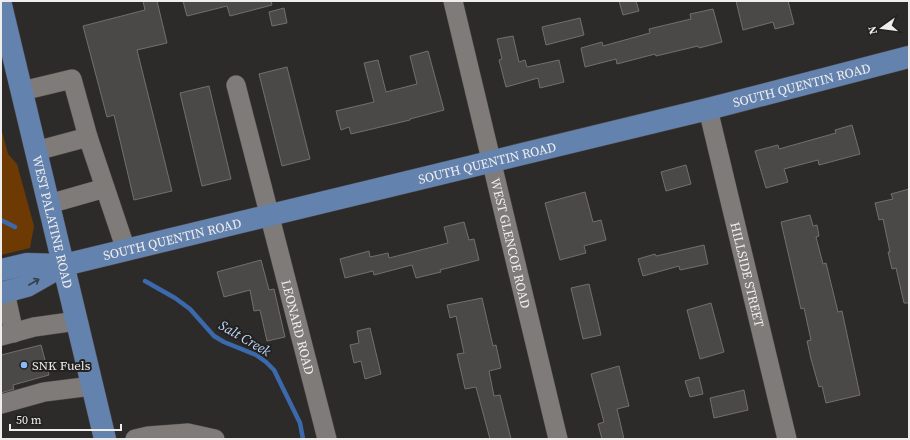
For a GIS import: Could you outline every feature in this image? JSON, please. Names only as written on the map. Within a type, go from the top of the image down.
[{"type":"main road","name":"WEST PALATINE ROAD","points":[[1,5],[105,439]]},
{"type":"main road","name":"SOUTH QUENTIN ROAD","points":[[64,265],[708,109],[909,57]]},
{"type":"main road","points":[[1,270],[27,264],[64,265]]},
{"type":"main road","points":[[3,292],[27,286],[64,265]]},
{"type":"street","name":"WEST GLENCOE ROAD","points":[[453,1],[558,439]]},
{"type":"street","points":[[22,91],[72,79],[88,137],[126,250]]},
{"type":"street","name":"LEONARD ROAD","points":[[236,85],[327,439]]},
{"type":"street","name":"HILLSIDE STREET","points":[[708,109],[787,439]]},
{"type":"street","points":[[36,151],[88,137]]},
{"type":"street","points":[[49,204],[105,188]]},
{"type":"street","points":[[3,292],[7,334],[34,327],[77,321]]},
{"type":"street","points":[[1,404],[44,392],[92,386]]},
{"type":"street","points":[[135,439],[148,436],[188,433],[214,439]]},
{"type":"shaded area","points":[[1,128],[8,154],[17,164],[34,226],[30,248],[1,255]]},
{"type":"building","points":[[143,1],[157,1],[167,43],[137,50],[172,191],[134,200],[114,115],[107,117],[83,26],[145,10]]},
{"type":"building","points":[[183,1],[271,1],[272,5],[230,16],[227,6],[187,16]]},
{"type":"building","points":[[619,1],[636,1],[639,11],[623,15]]},
{"type":"building","points":[[736,1],[788,1],[794,24],[775,29],[773,22],[743,30]]},
{"type":"building","points":[[284,8],[287,23],[272,26],[269,12]]},
{"type":"building","points":[[713,9],[722,42],[656,56],[655,54],[617,64],[616,59],[585,67],[581,48],[602,42],[603,46],[650,33],[649,29],[691,19],[690,14]]},
{"type":"building","points":[[580,18],[584,35],[546,45],[542,27]]},
{"type":"building","points":[[513,36],[519,62],[525,60],[527,67],[559,60],[564,82],[540,88],[538,78],[506,87],[499,60],[502,59],[497,39]]},
{"type":"building","points":[[428,51],[444,110],[351,134],[349,127],[341,130],[336,111],[374,102],[364,63],[378,60],[386,92],[417,84],[410,56]]},
{"type":"building","points":[[287,67],[310,159],[282,166],[259,74]]},
{"type":"building","points":[[209,86],[231,179],[202,186],[180,93]]},
{"type":"building","points":[[852,125],[860,154],[819,165],[818,160],[784,169],[788,182],[766,188],[755,151],[778,145],[779,149],[836,133],[835,130]]},
{"type":"building","points":[[686,165],[691,184],[666,191],[661,172]]},
{"type":"building","points":[[909,189],[909,303],[904,303],[896,268],[892,269],[883,219],[879,220],[875,203],[893,199],[891,194]]},
{"type":"building","points":[[585,192],[593,222],[601,220],[606,240],[584,246],[586,253],[560,260],[545,203]]},
{"type":"building","points":[[810,215],[813,226],[817,225],[819,236],[816,237],[823,264],[826,263],[838,312],[842,311],[860,395],[826,403],[822,386],[819,387],[811,359],[807,341],[811,340],[804,308],[801,309],[781,222]]},
{"type":"building","points":[[464,222],[469,240],[474,239],[479,260],[416,278],[412,265],[374,275],[373,271],[345,278],[340,259],[369,251],[370,257],[388,253],[389,258],[448,243],[444,227]]},
{"type":"building","points":[[704,245],[708,264],[680,270],[679,266],[643,276],[638,259],[655,254],[656,256]]},
{"type":"building","points":[[261,260],[269,290],[274,289],[285,337],[267,341],[260,310],[254,311],[250,290],[224,297],[217,272]]},
{"type":"building","points":[[589,284],[601,335],[583,339],[571,288]]},
{"type":"building","points":[[482,298],[493,346],[496,345],[501,368],[489,371],[494,396],[500,395],[511,439],[490,439],[476,387],[465,389],[457,354],[464,353],[456,316],[450,318],[447,305]]},
{"type":"building","points":[[711,303],[724,352],[700,359],[687,310]]},
{"type":"building","points":[[370,328],[381,374],[365,379],[361,361],[354,363],[350,345],[359,343],[357,331]]},
{"type":"building","name":"SNK Fuels","points":[[41,345],[49,375],[13,385],[14,389],[1,393],[1,355]]},
{"type":"building","points":[[619,366],[629,406],[617,409],[624,439],[602,439],[598,424],[604,422],[591,374]]},
{"type":"building","points":[[699,377],[703,394],[690,397],[685,381]]},
{"type":"building","points":[[744,390],[748,410],[714,418],[710,398]]},
{"type":"waterway","name":"Salt Creek","points":[[1,220],[15,227]]},
{"type":"waterway","name":"Salt Creek","points":[[145,281],[175,298],[190,309],[214,336],[224,342],[256,355],[266,362],[274,370],[300,423],[303,439]]},
{"type":"place","name":"SNK Fuels","points":[[24,365]]}]
